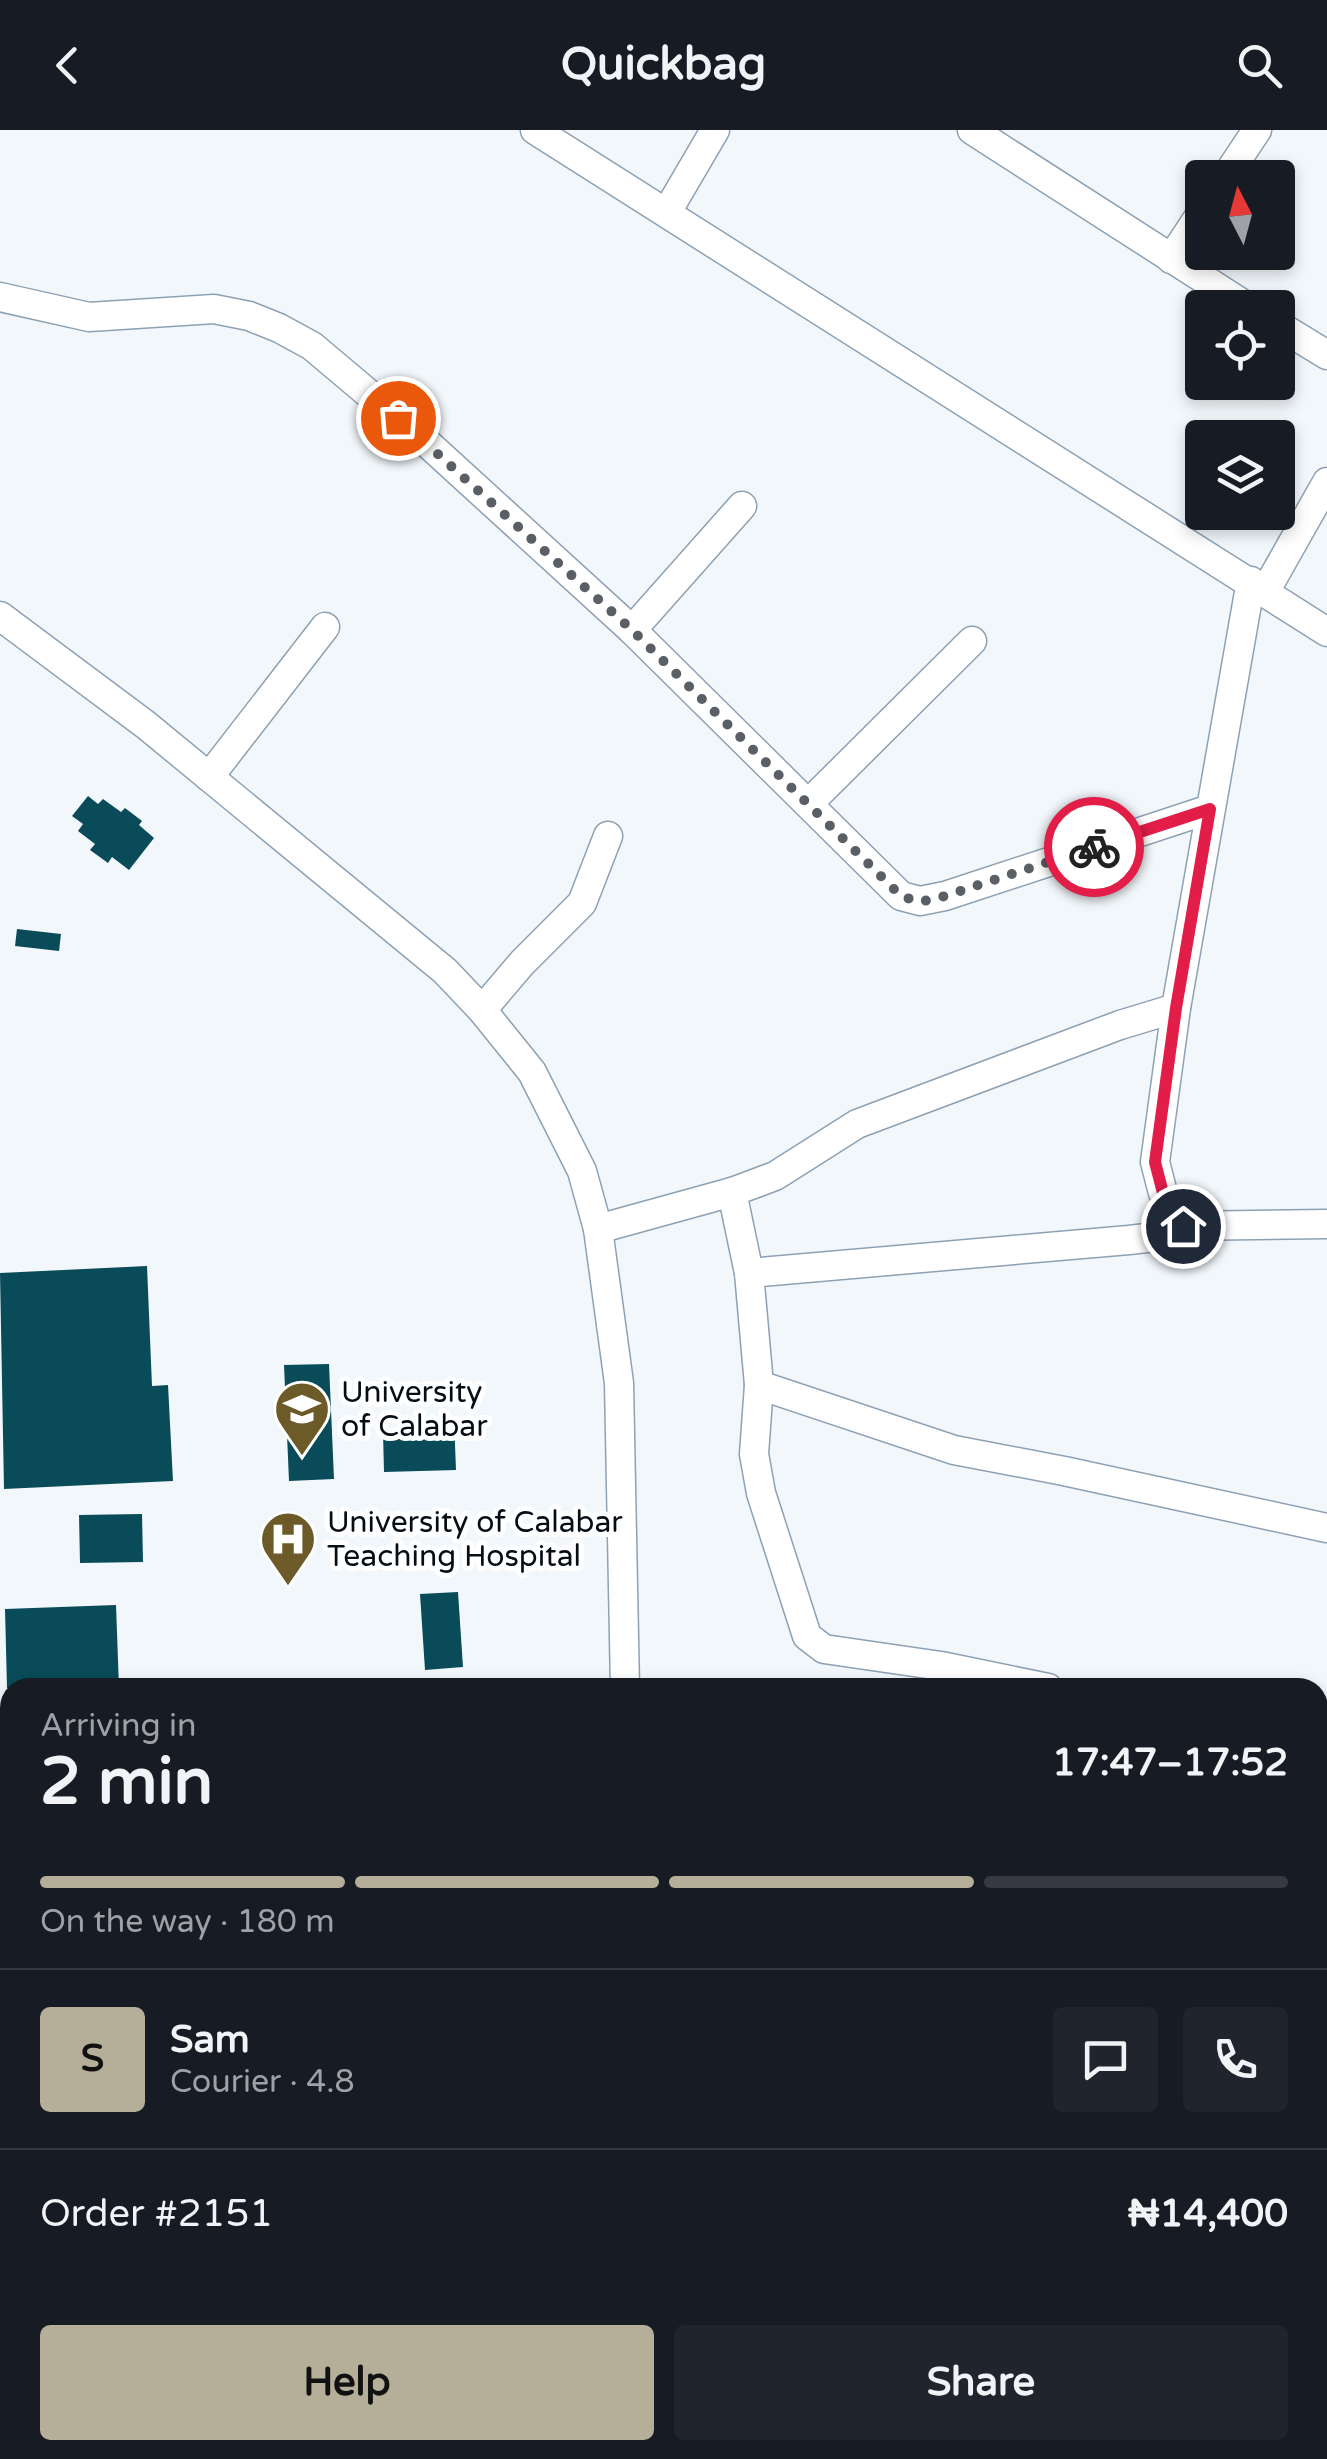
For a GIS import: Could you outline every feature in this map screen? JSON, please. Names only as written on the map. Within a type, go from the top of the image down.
[{"type":"street","points":[[535,130],[1327,632]]},
{"type":"street","points":[[668,212],[715,130]]},
{"type":"street","points":[[1237,160],[1256,130]]},
{"type":"street","points":[[978,131],[1220,290]]},
{"type":"street","points":[[1172,260],[1185,239]]},
{"type":"street","points":[[0,296],[89,317],[214,309],[249,316],[312,346],[426,442],[632,630],[901,896],[920,902],[1210,809]]},
{"type":"street","points":[[1295,336],[1327,356]]},
{"type":"street","points":[[1183,1226],[1163,1193],[1155,1162],[1210,809],[1258,586],[1327,482]]},
{"type":"street","points":[[632,630],[742,506]]},
{"type":"street","points":[[0,616],[208,776],[445,971],[532,1072],[582,1171],[598,1229],[619,1383],[625,1678]]},
{"type":"street","points":[[208,776],[325,627]]},
{"type":"street","points":[[809,803],[972,641]]},
{"type":"street","points":[[482,1010],[582,903],[608,836]]},
{"type":"street","points":[[598,1229],[775,1176],[857,1124],[885,1112],[1176,1008]]},
{"type":"street","points":[[732,1192],[749,1273],[759,1385],[754,1454],[761,1493],[807,1636],[824,1649],[999,1678]]},
{"type":"street","points":[[749,1273],[1129,1240],[1156,1237],[1183,1226],[1327,1224]]},
{"type":"street","points":[[759,1385],[954,1450],[1327,1528]]},
{"type":"building","points":[[88,796],[98,804],[103,799],[121,812],[125,808],[142,821],[139,825],[154,838],[129,870],[112,857],[108,863],[90,850],[95,844],[78,831],[83,824],[72,816]]},
{"type":"building","points":[[17,929],[61,934],[59,951],[15,946]]},
{"type":"building","points":[[147,1266],[152,1386],[168,1385],[173,1481],[4,1489],[0,1273]]},
{"type":"building","points":[[329,1364],[334,1479],[289,1481],[284,1365]]},
{"type":"building","points":[[454,1419],[456,1470],[384,1472],[383,1432],[399,1431],[399,1420]]},
{"type":"building","points":[[142,1514],[143,1562],[80,1563],[79,1515]]},
{"type":"building","points":[[458,1592],[463,1667],[425,1670],[420,1594]]},
{"type":"building","points":[[116,1605],[119,1678],[7,1678],[5,1609]]},
{"type":"way so far","points":[[398,418],[632,630],[901,896],[920,902],[945,896],[1094,847]]},
{"type":"place","name":"University of Calabar","points":[[302,1458]]},
{"type":"place","name":"University of Calabar Teaching Hospital","points":[[288,1588]]},
{"type":"route","points":[[1094,847],[1210,809],[1155,1162],[1163,1193],[1183,1226]]}]
